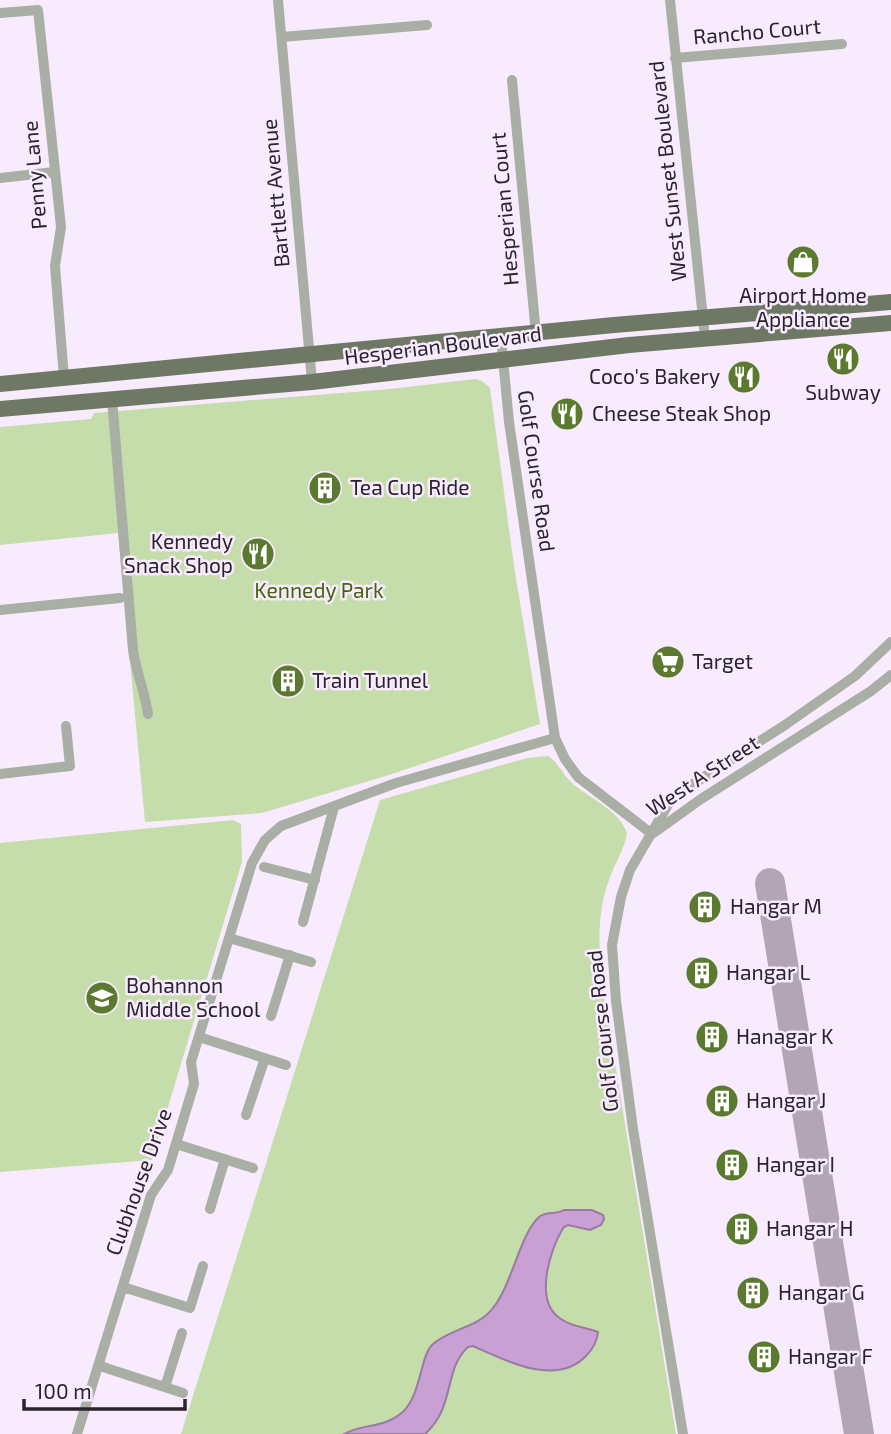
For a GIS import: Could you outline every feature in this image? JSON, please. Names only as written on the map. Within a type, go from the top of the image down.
[{"type":"main road","name":"Hesperian Boulevard","points":[[5,384],[891,302]]},
{"type":"main road","name":"Hesperian Boulevard","points":[[0,409],[312,382],[705,338],[891,323]]},
{"type":"main road","points":[[0,398],[5,384]]},
{"type":"street","name":"Bartlett Avenue","points":[[278,0],[312,382]]},
{"type":"street","name":"West Sunset Boulevard","points":[[670,0],[705,338]]},
{"type":"street","name":"Penny Lane","points":[[0,13],[38,10],[61,226],[55,266],[64,378]]},
{"type":"street","points":[[282,37],[427,25]]},
{"type":"street","name":"Rancho Court","points":[[675,58],[842,44]]},
{"type":"street","name":"Hesperian Court","points":[[512,80],[536,334]]},
{"type":"street","points":[[0,178],[54,172]]},
{"type":"street","name":"Golf Course Road","points":[[501,338],[555,738],[565,760],[578,777],[652,834],[630,870],[617,911],[612,945],[616,1001],[633,1129],[683,1434]]},
{"type":"street","points":[[112,399],[133,650],[136,672],[146,696],[148,714]]},
{"type":"street","points":[[0,610],[120,598]]},
{"type":"street","name":"West A Street","points":[[652,834],[669,803],[690,786],[855,676],[891,642]]},
{"type":"street","name":"West A Street","points":[[652,834],[701,799],[871,691],[891,675]]},
{"type":"street","points":[[0,774],[70,766],[66,726]]},
{"type":"street","name":"Clubhouse Drive","points":[[77,1434],[151,1195],[168,1170],[194,1084],[191,1062],[252,863],[265,839],[281,826],[396,783],[555,738]]},
{"type":"street","points":[[303,922],[334,807]]},
{"type":"street","points":[[264,867],[315,880]]},
{"type":"street","points":[[229,938],[311,962]]},
{"type":"street","points":[[271,1016],[290,956]]},
{"type":"street","points":[[199,1037],[286,1065]]},
{"type":"street","points":[[246,1115],[265,1059]]},
{"type":"street","points":[[176,1144],[253,1168]]},
{"type":"street","points":[[210,1209],[225,1159]]},
{"type":"street","points":[[123,1287],[190,1308],[203,1266]]},
{"type":"street","points":[[165,1387],[182,1333]]},
{"type":"street","points":[[100,1366],[183,1393]]},
{"type":"green space","name":"Kennedy Park","points":[[475,379],[490,388],[514,566],[540,724],[389,775],[262,813],[145,822],[118,533],[0,545],[0,427],[91,419],[94,413],[390,389]]},
{"type":"green space","points":[[548,756],[570,781],[611,811],[624,826],[627,834],[602,904],[599,940],[601,978],[676,1434],[181,1434],[380,800],[527,758]]},
{"type":"green space","name":"Bohannon Middle School","points":[[233,820],[241,824],[242,862],[152,1160],[0,1172],[0,843]]},
{"type":"shaded area","points":[[564,1210],[592,1210],[603,1215],[604,1219],[601,1225],[590,1230],[568,1225],[564,1227],[554,1248],[547,1274],[546,1288],[553,1311],[570,1324],[598,1332],[591,1351],[574,1365],[560,1370],[546,1370],[515,1364],[473,1346],[468,1347],[455,1366],[441,1412],[425,1434],[344,1434],[386,1422],[406,1408],[416,1389],[428,1350],[448,1334],[487,1315],[506,1286],[532,1225],[542,1215]]},
{"type":"taxiway","points":[[770,883],[859,1434]]},
{"type":"place","name":"Airport Home Appliance","points":[[803,262]]},
{"type":"place","name":"Subway","points":[[843,359]]},
{"type":"place","name":"Coco's Bakery","points":[[744,377]]},
{"type":"place","name":"Cheese Steak Shop","points":[[567,414]]},
{"type":"place","name":"Tea Cup Ride","points":[[325,488]]},
{"type":"place","name":"Kennedy Snack Shop","points":[[258,554]]},
{"type":"place","name":"Target","points":[[668,662]]},
{"type":"place","name":"Train Tunnel","points":[[288,681]]},
{"type":"place","name":"Hangar M","points":[[705,907]]},
{"type":"place","name":"Hangar L","points":[[702,973]]},
{"type":"place","name":"Bohannon Middle School","points":[[102,998]]},
{"type":"place","name":"Hanagar K","points":[[712,1037]]},
{"type":"place","name":"Hangar J","points":[[722,1101]]},
{"type":"place","name":"Hangar I","points":[[732,1165]]},
{"type":"place","name":"Hangar H","points":[[742,1229]]},
{"type":"place","name":"Hangar G","points":[[753,1293]]},
{"type":"place","name":"Hangar F","points":[[764,1357]]}]
